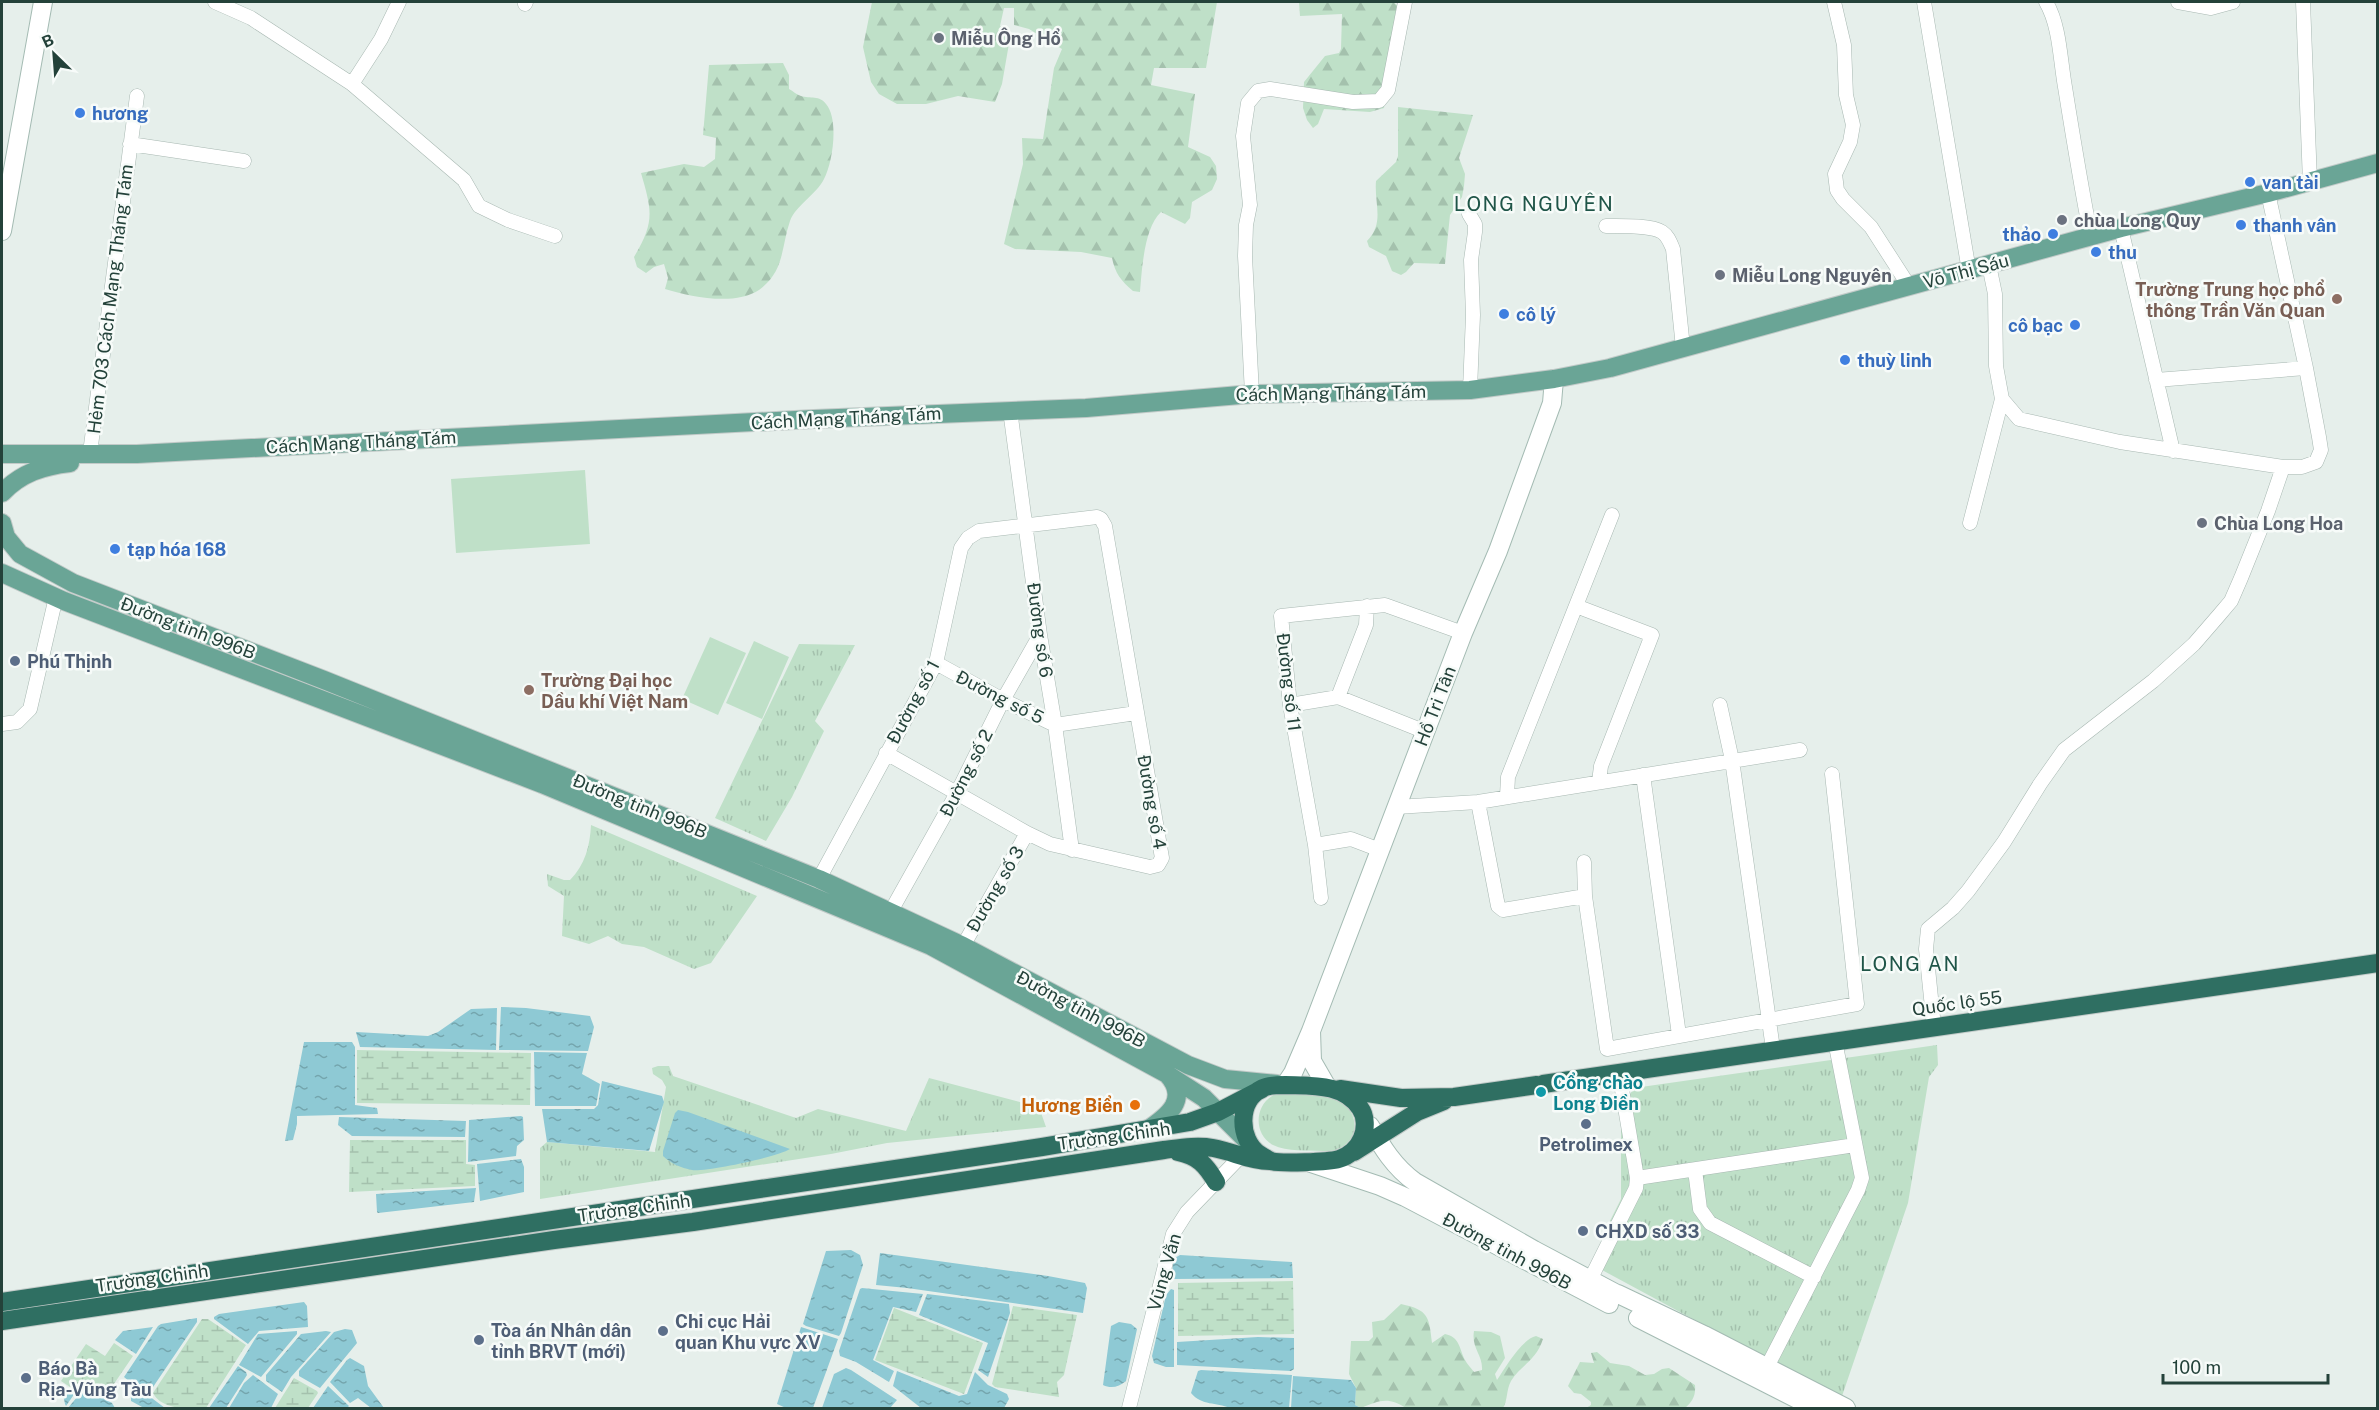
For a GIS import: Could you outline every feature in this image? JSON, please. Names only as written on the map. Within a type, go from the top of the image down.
[{"type":"highway","name":"Quốc lộ 55","points":[[1327,1087],[1401,1098],[1454,1097],[2378,963]]},
{"type":"highway","points":[[1244,1150],[1243,1118],[1246,1107],[1252,1096],[1262,1089],[1285,1085],[1327,1087],[1345,1093],[1354,1099],[1363,1112],[1365,1130],[1361,1140],[1347,1156],[1337,1160],[1304,1161]]},
{"type":"highway","name":"Trường Chinh","points":[[2,1302],[1147,1130],[1190,1122],[1218,1112],[1262,1089]]},
{"type":"highway","name":"Quốc lộ 55","points":[[1347,1156],[1418,1112],[1454,1097]]},
{"type":"highway","name":"Trường Chinh","points":[[2,1321],[693,1222],[1164,1150],[1202,1147],[1244,1150],[1270,1161],[1304,1161]]},
{"type":"highway","points":[[1164,1150],[1198,1158],[1205,1164],[1216,1182]]},
{"type":"main road","points":[[2,231],[43,2]]},
{"type":"main road","name":"Võ Thị Sáu","points":[[1554,379],[1610,368],[2121,228],[2268,193],[2378,163]]},
{"type":"main road","name":"Cách Mạng Tháng Tám","points":[[2,454],[137,453],[539,432],[1086,408],[1252,394],[1470,390],[1554,379]]},
{"type":"main road","name":"Hồ Tri Tân","points":[[1285,1085],[1293,1073],[1311,1031],[1463,633],[1498,551],[1552,403],[1554,379]]},
{"type":"main road","name":"Cách Mạng Tháng Tám","points":[[2,493],[19,478],[33,470],[137,453]]},
{"type":"main road","name":"Đường tỉnh 996B","points":[[2,523],[6,537],[20,554],[73,583],[546,777],[930,946],[1167,1074],[1204,1098],[1218,1112],[1244,1150]]},
{"type":"main road","name":"Đường tỉnh 996B","points":[[2,573],[60,599],[819,879],[963,946],[1188,1065],[1225,1079],[1285,1085]]},
{"type":"main road","points":[[60,599],[73,583]]},
{"type":"main road","points":[[1311,1031],[1312,1061],[1327,1087]]},
{"type":"main road","points":[[1147,1130],[1173,1110],[1176,1101],[1175,1087],[1167,1074]]},
{"type":"main road","name":"Đường tỉnh 996B","points":[[1363,1112],[1377,1139],[1400,1170],[1420,1186],[1590,1280],[1613,1299],[1704,1335],[1766,1369],[1846,1408]]},
{"type":"main road","name":"Đường tỉnh 996B","points":[[1304,1161],[1358,1178],[1405,1197],[1613,1299],[1815,1408]]},
{"type":"street","points":[[215,2],[251,18],[352,84],[464,180],[479,206],[508,220],[555,236]]},
{"type":"street","points":[[352,84],[381,39],[399,2]]},
{"type":"street","points":[[1252,394],[1245,256],[1246,225],[1250,205],[1243,136],[1248,103],[1258,91],[1270,89],[1353,102],[1378,101],[1388,90],[1405,2]]},
{"type":"street","points":[[1834,2],[1844,45],[1846,95],[1853,125],[1850,142],[1835,174],[1837,190],[1871,227],[1909,286]]},
{"type":"street","points":[[1924,2],[1969,271]]},
{"type":"street","points":[[2046,2],[2052,12],[2091,237]]},
{"type":"street","points":[[2178,2],[2211,8],[2233,2]]},
{"type":"street","points":[[2304,2],[2310,182]]},
{"type":"street","name":"Hẻm 703 Cách Mạng Tháng Tám","points":[[90,453],[137,96]]},
{"type":"street","points":[[130,144],[244,161]]},
{"type":"street","points":[[2002,399],[2019,419],[2120,442],[2283,467],[2310,465],[2316,462],[2320,456],[2319,437],[2268,193]]},
{"type":"street","points":[[1469,214],[1475,224],[1471,260],[1473,315],[1470,390]]},
{"type":"street","points":[[1606,226],[1650,228],[1661,232],[1668,238],[1673,249],[1683,348]]},
{"type":"street","points":[[2121,228],[2173,451]]},
{"type":"street","points":[[1970,523],[2002,399],[1996,366],[1995,294],[1989,265]]},
{"type":"street","points":[[2156,380],[2306,368]]},
{"type":"street","name":"Đường số 6","points":[[1010,410],[1072,850]]},
{"type":"street","points":[[1934,1027],[1926,949],[1928,929],[1953,908],[1968,891],[2004,842],[2064,750],[2153,681],[2194,644],[2230,601],[2268,511],[2283,467]]},
{"type":"street","points":[[1507,796],[1508,777],[1612,514]]},
{"type":"street","name":"Đường số 4","points":[[886,753],[1050,844],[1150,867],[1158,865],[1162,858],[1105,526],[1097,517],[1026,525]]},
{"type":"street","name":"Đường số 1","points":[[819,879],[936,663],[961,548],[968,538],[979,531],[1026,525]]},
{"type":"street","points":[[2,724],[17,722],[30,709],[60,599]]},
{"type":"street","name":"Đường số 11","points":[[1321,898],[1315,845],[1290,705],[1281,616],[1385,605],[1463,633]]},
{"type":"street","points":[[1338,697],[1366,625],[1367,606]]},
{"type":"street","points":[[1576,606],[1652,635],[1601,766],[1599,782]]},
{"type":"street","name":"Đường số 2","points":[[891,912],[1040,635]]},
{"type":"street","name":"Đường số 5","points":[[936,663],[1003,700],[1055,725],[1136,713]]},
{"type":"street","points":[[1290,705],[1338,697],[1426,732]]},
{"type":"street","points":[[1720,705],[1732,760],[1773,1049]]},
{"type":"street","points":[[1396,807],[1478,802],[1800,750]]},
{"type":"street","points":[[1584,862],[1586,897],[1607,1049],[1857,1004],[1832,774]]},
{"type":"street","points":[[1643,775],[1679,1035]]},
{"type":"street","points":[[1478,802],[1498,906],[1503,910],[1586,897]]},
{"type":"street","name":"Đường số 3","points":[[963,946],[1027,833]]},
{"type":"street","points":[[1315,845],[1351,839],[1380,850]]},
{"type":"street","points":[[1766,1369],[1858,1190],[1862,1178],[1835,1041]]},
{"type":"street","points":[[1590,1280],[1632,1198],[1637,1178],[1619,1072]]},
{"type":"street","points":[[1637,1178],[1855,1145]]},
{"type":"street","name":"Vũng Vằn","points":[[1129,1408],[1173,1234],[1186,1212],[1244,1150]]},
{"type":"street","points":[[1695,1170],[1700,1209],[1710,1223],[1814,1277]]},
{"type":"green space","points":[[872,2],[1217,2],[1206,68],[1154,68],[1151,85],[1195,94],[1188,147],[1210,157],[1216,166],[1217,179],[1212,190],[1192,202],[1190,218],[1185,224],[1161,212],[1155,219],[1147,238],[1140,292],[1133,291],[1122,280],[1112,258],[1081,252],[1015,249],[1004,244],[1023,164],[1022,138],[1043,139],[1054,68],[1062,49],[1029,29],[1014,25],[1014,8],[1004,8],[1000,26],[1011,32],[1002,84],[995,102],[958,96],[926,104],[897,104],[879,94],[871,82],[863,47]]},
{"type":"green space","points":[[1299,2],[1393,2],[1399,7],[1384,108],[1370,112],[1324,109],[1318,124],[1313,128],[1303,108],[1304,82],[1325,56],[1339,53],[1342,14],[1300,16]]},
{"type":"green space","points":[[783,63],[789,75],[789,89],[801,96],[821,99],[826,104],[832,120],[833,141],[830,162],[824,179],[790,221],[781,258],[774,275],[759,290],[738,298],[713,299],[665,289],[668,278],[664,264],[646,273],[637,267],[634,257],[646,234],[650,216],[648,197],[641,173],[684,164],[704,167],[715,159],[716,138],[703,135],[709,65]]},
{"type":"green space","points":[[1398,107],[1473,115],[1459,158],[1465,174],[1464,186],[1462,197],[1450,215],[1445,264],[1414,263],[1401,275],[1392,271],[1386,256],[1369,247],[1367,241],[1376,227],[1378,213],[1376,181],[1396,162],[1398,156]]},
{"type":"green space","points":[[585,470],[590,544],[456,553],[451,479]]},
{"type":"green space","points":[[710,637],[746,653],[718,715],[682,699]]},
{"type":"green space","points":[[754,641],[789,657],[762,719],[726,703]]},
{"type":"green space","points":[[799,644],[855,645],[815,721],[824,731],[792,797],[766,841],[715,818]]},
{"type":"green space","points":[[591,825],[757,896],[711,963],[694,969],[644,947],[622,944],[608,936],[589,944],[562,936],[564,896],[548,886],[547,874],[570,880],[586,855]]},
{"type":"green space","points":[[1937,1045],[1938,1065],[1929,1077],[1908,1203],[1841,1399],[1602,1270],[1610,1221],[1621,1199],[1621,1108],[1634,1088]]},
{"type":"green space","points":[[357,1050],[531,1053],[530,1105],[357,1103]]},
{"type":"green space","points":[[669,1066],[673,1076],[796,1118],[818,1109],[906,1131],[929,1078],[1039,1107],[1046,1127],[887,1143],[831,1154],[540,1199],[540,1148],[547,1142],[655,1152],[666,1087],[662,1080],[653,1074],[652,1068]]},
{"type":"green space","points":[[1290,1091],[1323,1095],[1339,1100],[1353,1115],[1354,1133],[1350,1140],[1334,1150],[1323,1151],[1285,1149],[1273,1145],[1262,1135],[1259,1114],[1266,1101],[1274,1095]]},
{"type":"green space","points":[[350,1140],[466,1140],[466,1164],[475,1165],[475,1186],[349,1192]]},
{"type":"green space","points":[[1293,1281],[1294,1334],[1178,1336],[1178,1283]]},
{"type":"green space","points":[[1401,1304],[1417,1309],[1426,1316],[1432,1343],[1445,1334],[1454,1338],[1466,1362],[1474,1372],[1482,1370],[1482,1365],[1474,1342],[1474,1331],[1491,1332],[1500,1336],[1505,1358],[1495,1374],[1497,1380],[1525,1342],[1536,1336],[1543,1339],[1536,1353],[1511,1381],[1503,1408],[1406,1408],[1394,1402],[1383,1401],[1361,1408],[1355,1405],[1356,1388],[1349,1374],[1351,1341],[1369,1341],[1373,1337],[1372,1322],[1384,1320]]},
{"type":"green space","points":[[1013,1306],[1077,1315],[1064,1375],[1057,1382],[1059,1397],[995,1387],[992,1384]]},
{"type":"green space","points":[[894,1308],[983,1343],[964,1394],[875,1360]]},
{"type":"green space","points":[[202,1319],[208,1319],[246,1345],[206,1408],[183,1408],[162,1403],[153,1393]]},
{"type":"green space","points":[[114,1343],[133,1356],[105,1397],[86,1384],[79,1393],[61,1381],[86,1344],[105,1356]]},
{"type":"green space","points":[[1597,1352],[1610,1363],[1629,1366],[1645,1375],[1669,1368],[1695,1385],[1693,1398],[1685,1408],[1586,1408],[1591,1405],[1591,1402],[1581,1394],[1574,1393],[1568,1386],[1580,1362],[1594,1363],[1591,1353]]},
{"type":"green space","points":[[294,1378],[318,1393],[308,1408],[275,1408]]},
{"type":"water","points":[[501,1007],[590,1016],[594,1027],[588,1051],[499,1050]]},
{"type":"water","points":[[497,1008],[496,1050],[360,1047],[356,1032],[428,1036],[438,1032],[471,1009]]},
{"type":"water","points":[[304,1042],[352,1042],[355,1047],[355,1105],[377,1108],[378,1114],[297,1116],[293,1140],[285,1141]]},
{"type":"water","points":[[534,1052],[587,1053],[582,1074],[600,1084],[596,1106],[535,1106]]},
{"type":"water","points":[[602,1081],[662,1096],[664,1102],[649,1151],[547,1142],[542,1109],[594,1109],[598,1105]]},
{"type":"water","points":[[678,1110],[790,1149],[757,1160],[726,1166],[700,1170],[684,1168],[663,1156],[675,1113]]},
{"type":"water","points":[[339,1117],[466,1121],[465,1137],[352,1136],[338,1125]]},
{"type":"water","points":[[523,1117],[524,1140],[517,1146],[516,1156],[468,1162],[469,1120]]},
{"type":"water","points":[[521,1159],[524,1167],[524,1192],[480,1201],[477,1164]]},
{"type":"water","points":[[476,1188],[474,1202],[377,1212],[376,1194]]},
{"type":"water","points":[[851,1250],[860,1255],[863,1265],[841,1333],[839,1336],[806,1326],[803,1324],[826,1251]]},
{"type":"water","points":[[880,1253],[1085,1283],[1087,1288],[1083,1313],[876,1285]]},
{"type":"water","points":[[1180,1255],[1292,1262],[1293,1278],[1172,1279],[1173,1259]]},
{"type":"water","points":[[862,1288],[923,1294],[916,1312],[893,1307],[873,1360],[894,1371],[889,1382],[856,1362],[840,1356],[839,1351]]},
{"type":"water","points":[[1171,1289],[1174,1290],[1174,1367],[1166,1367],[1154,1363],[1152,1356],[1166,1295]]},
{"type":"water","points":[[927,1294],[1009,1304],[1010,1313],[988,1377],[978,1370],[988,1343],[919,1315]]},
{"type":"water","points":[[304,1302],[307,1306],[308,1327],[259,1331],[248,1344],[214,1319],[219,1314]]},
{"type":"water","points":[[197,1318],[197,1322],[149,1393],[149,1396],[165,1408],[144,1408],[131,1401],[136,1387],[124,1377],[158,1326]]},
{"type":"water","points":[[1119,1322],[1131,1324],[1137,1329],[1126,1381],[1118,1386],[1109,1387],[1103,1385],[1111,1326]]},
{"type":"water","points":[[153,1327],[136,1354],[115,1340],[123,1331]]},
{"type":"water","points":[[801,1327],[838,1339],[813,1408],[786,1408],[777,1404]]},
{"type":"water","points":[[352,1330],[357,1343],[320,1388],[299,1376],[299,1371],[334,1332]]},
{"type":"water","points":[[297,1331],[297,1334],[261,1377],[239,1365],[258,1334]]},
{"type":"water","points":[[331,1332],[291,1377],[282,1392],[266,1381],[266,1375],[301,1334]]},
{"type":"water","points":[[1258,1337],[1294,1338],[1294,1369],[1291,1371],[1177,1365],[1177,1342]]},
{"type":"water","points":[[350,1358],[364,1366],[368,1386],[384,1408],[371,1408],[358,1398],[350,1403],[330,1382]]},
{"type":"water","points":[[238,1366],[247,1375],[226,1408],[209,1408]]},
{"type":"water","points":[[846,1368],[897,1400],[890,1408],[822,1408],[834,1374]]},
{"type":"water","points":[[897,1371],[959,1396],[967,1394],[975,1372],[988,1385],[1007,1394],[1009,1399],[1004,1408],[921,1408],[893,1386]]},
{"type":"water","points":[[1198,1371],[1292,1375],[1289,1408],[1230,1408],[1204,1402],[1191,1393]]},
{"type":"water","points":[[253,1375],[278,1394],[271,1408],[229,1408],[244,1383]]},
{"type":"water","points":[[1293,1376],[1351,1380],[1356,1388],[1355,1405],[1361,1408],[1291,1408]]},
{"type":"water","points":[[61,1384],[75,1393],[66,1406],[65,1404]]},
{"type":"water","points":[[328,1386],[349,1406],[347,1408],[313,1408]]},
{"type":"water","points":[[88,1389],[112,1403],[115,1408],[68,1408]]},
{"type":"place","name":"Miễu Ông Hổ","points":[[939,38]]},
{"type":"place","name":"hương","points":[[80,113]]},
{"type":"place","name":"van tài","points":[[2250,182]]},
{"type":"place","name":"chùa Long Quy","points":[[2062,220]]},
{"type":"place","name":"thanh vân","points":[[2241,225]]},
{"type":"place","name":"thảo","points":[[2053,234]]},
{"type":"place","name":"thu","points":[[2096,252]]},
{"type":"place","name":"Miễu Long Nguyên","points":[[1720,275]]},
{"type":"place","name":"Trường Trung học phổ thông Trần Văn Quan","points":[[2337,299]]},
{"type":"place","name":"cô lý","points":[[1504,314]]},
{"type":"place","name":"cô bạc","points":[[2075,325]]},
{"type":"place","name":"thuỳ linh","points":[[1845,360]]},
{"type":"place","name":"Chùa Long Hoa","points":[[2202,523]]},
{"type":"place","name":"tạp hóa 168","points":[[115,549]]},
{"type":"place","name":"Phú Thịnh","points":[[15,661]]},
{"type":"place","name":"Trường Đại học Dầu khí Việt Nam","points":[[529,690]]},
{"type":"place","name":"Cổng chào Long Điền","points":[[1541,1092]]},
{"type":"place","name":"Hương Biển","points":[[1135,1105]]},
{"type":"place","name":"Petrolimex","points":[[1586,1124]]},
{"type":"place","name":"CHXD số 33","points":[[1583,1231]]},
{"type":"place","name":"Chi cục Hải quan Khu vực XV","points":[[663,1331]]},
{"type":"place","name":"Tòa án Nhân dân tỉnh BRVT (mới)","points":[[479,1340]]},
{"type":"place","name":"Báo Bà Rịa-Vũng Tàu","points":[[26,1378]]},
{"type":"district","name":"LONG NGUYÊN","points":[[1534,204]]},
{"type":"district","name":"LONG AN","points":[[1910,964]]}]
